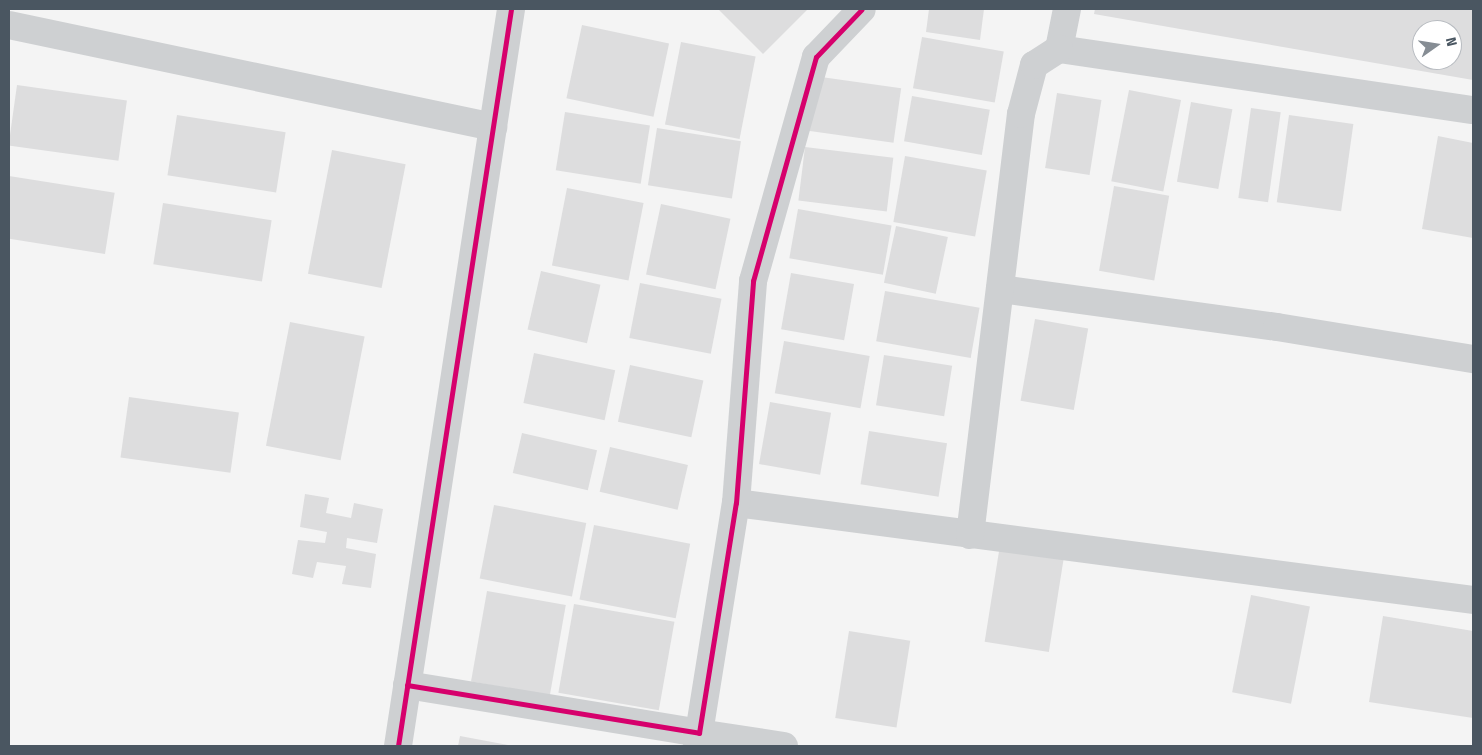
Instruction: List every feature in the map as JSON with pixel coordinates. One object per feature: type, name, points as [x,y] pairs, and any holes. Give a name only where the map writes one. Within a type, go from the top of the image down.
[{"type":"street","points":[[398,746],[511,9]]},
{"type":"street","points":[[698,739],[736,503],[753,280],[816,56],[862,9]]},
{"type":"street","points":[[1059,49],[1067,9]]},
{"type":"street","points":[[9,26],[493,127]]},
{"type":"street","points":[[970,535],[1021,114],[1034,65],[1059,49],[1473,110]]},
{"type":"street","points":[[1000,289],[1277,326],[1473,359]]},
{"type":"street","points":[[736,503],[1473,600]]},
{"type":"street","points":[[407,685],[698,739],[784,746]]},
{"type":"building","points":[[718,9],[808,9],[763,54]]},
{"type":"building","points":[[929,9],[984,9],[980,40],[926,32]]},
{"type":"building","points":[[1095,9],[1473,9],[1473,80],[1416,70],[1462,70],[1462,20],[1412,20],[1412,69],[1094,14]]},
{"type":"building","points":[[582,25],[669,44],[653,117],[566,98]]},
{"type":"building","points":[[922,37],[1004,51],[995,103],[913,88]]},
{"type":"building","points":[[681,42],[756,57],[740,139],[665,124]]},
{"type":"building","points":[[814,76],[901,88],[893,143],[806,130]]},
{"type":"building","points":[[17,85],[127,100],[118,161],[9,145]]},
{"type":"building","points":[[1129,90],[1181,100],[1163,191],[1111,181]]},
{"type":"building","points":[[1057,93],[1101,100],[1090,175],[1045,168]]},
{"type":"building","points":[[912,96],[990,110],[982,155],[904,141]]},
{"type":"building","points":[[1191,102],[1232,109],[1218,189],[1177,182]]},
{"type":"building","points":[[1251,108],[1281,112],[1268,202],[1238,198]]},
{"type":"building","points":[[565,112],[650,125],[641,184],[556,170]]},
{"type":"building","points":[[177,115],[286,132],[276,192],[167,175]]},
{"type":"building","points":[[1289,115],[1353,124],[1341,211],[1277,202]]},
{"type":"building","points":[[657,128],[741,141],[732,199],[648,185]]},
{"type":"building","points":[[1438,136],[1473,143],[1473,238],[1422,229]]},
{"type":"building","points":[[805,147],[893,158],[887,211],[798,201]]},
{"type":"building","points":[[332,150],[406,164],[382,288],[308,274]]},
{"type":"building","points":[[905,156],[987,170],[975,236],[893,222]]},
{"type":"building","points":[[9,176],[115,193],[105,254],[9,239]]},
{"type":"building","points":[[1114,186],[1169,196],[1154,280],[1099,271]]},
{"type":"building","points":[[567,188],[644,203],[628,280],[552,266]]},
{"type":"building","points":[[163,203],[272,220],[262,281],[153,264]]},
{"type":"building","points":[[661,204],[730,219],[715,289],[646,274]]},
{"type":"building","points":[[798,209],[892,225],[883,275],[789,258]]},
{"type":"building","points":[[896,226],[948,237],[936,294],[884,283]]},
{"type":"building","points":[[541,271],[600,285],[587,343],[528,329]]},
{"type":"building","points":[[791,273],[854,284],[844,340],[781,329]]},
{"type":"building","points":[[640,283],[721,299],[711,354],[629,338]]},
{"type":"building","points":[[885,291],[980,308],[971,358],[876,341]]},
{"type":"building","points":[[1035,319],[1088,328],[1074,410],[1021,401]]},
{"type":"building","points":[[290,322],[365,337],[341,460],[266,446]]},
{"type":"building","points":[[784,341],[870,356],[860,408],[775,393]]},
{"type":"building","points":[[534,353],[615,370],[605,420],[523,403]]},
{"type":"building","points":[[884,355],[952,366],[944,416],[876,405]]},
{"type":"building","points":[[630,365],[703,381],[691,437],[618,422]]},
{"type":"building","points":[[129,397],[239,412],[230,473],[121,457]]},
{"type":"building","points":[[770,402],[831,413],[820,475],[759,464]]},
{"type":"building","points":[[869,431],[947,443],[939,497],[861,484]]},
{"type":"building","points":[[522,433],[597,450],[588,490],[513,473]]},
{"type":"building","points":[[610,447],[688,465],[678,510],[600,492]]},
{"type":"building","points":[[305,494],[329,498],[326,513],[351,518],[354,503],[383,509],[377,543],[347,538],[346,548],[376,554],[371,588],[342,584],[346,566],[317,562],[313,578],[292,574],[298,540],[325,543],[327,532],[300,527]]},
{"type":"building","points":[[494,505],[586,523],[572,597],[480,579]]},
{"type":"building","points":[[594,525],[690,544],[676,618],[579,600]]},
{"type":"building","points":[[1000,545],[1064,555],[1049,652],[985,642]]},
{"type":"building","points":[[487,591],[566,605],[550,695],[471,682]]},
{"type":"building","points":[[1251,595],[1310,606],[1291,704],[1232,692]]},
{"type":"building","points":[[574,604],[674,622],[659,710],[558,693]]},
{"type":"building","points":[[1383,616],[1473,631],[1473,718],[1369,702]]},
{"type":"building","points":[[849,631],[910,641],[896,728],[835,718]]},
{"type":"building","points":[[460,736],[508,745],[508,746],[458,746]]},
{"type":"cycle path","points":[[398,746],[511,9]]},
{"type":"cycle path","points":[[407,685],[699,733],[736,503],[753,281],[816,57],[862,9]]}]
